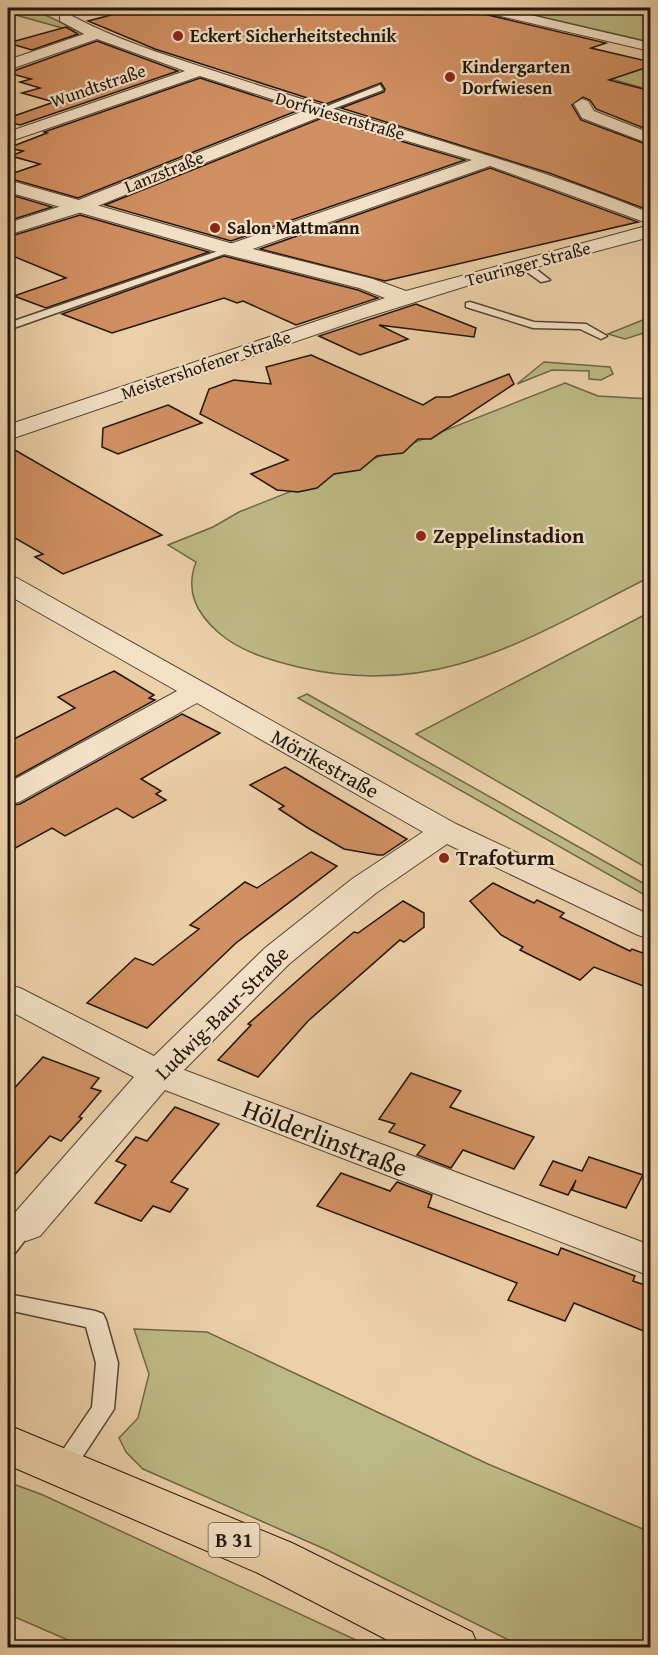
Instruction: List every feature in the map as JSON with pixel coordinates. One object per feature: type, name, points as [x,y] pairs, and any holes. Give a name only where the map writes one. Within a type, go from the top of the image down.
[{"type":"main road","name":"B 31","points":[[8,1444],[275,1558],[454,1647]]},
{"type":"street","name":"Dorfwiesenstraße","points":[[48,8],[73,9]]},
{"type":"street","points":[[484,8],[651,47]]},
{"type":"street","name":"Dorfwiesenstraße","points":[[73,9],[65,18],[95,35],[319,111],[490,160],[598,197],[651,219]]},
{"type":"street","points":[[8,65],[95,35]]},
{"type":"street","name":"Wundtstraße","points":[[8,137],[200,72]]},
{"type":"street","points":[[582,104],[588,114],[651,139]]},
{"type":"street","name":"Lanzstraße","points":[[8,229],[78,207],[319,111]]},
{"type":"street","points":[[231,250],[490,160]]},
{"type":"street","points":[[8,186],[231,250],[366,284],[405,298]]},
{"type":"street","name":"Teuringer Straße","points":[[405,298],[651,231]]},
{"type":"street","name":"Meistershofener Straße","points":[[8,433],[405,298]]},
{"type":"street","name":"Mörikestraße","points":[[15,596],[196,692],[445,831],[651,928]]},
{"type":"street","points":[[8,795],[196,692]]},
{"type":"street","name":"Ludwig-Baur-Straße","points":[[17,1237],[158,1074],[277,956],[364,886],[445,831]]},
{"type":"street","name":"Hölderlinstraße","points":[[8,996],[158,1074],[651,1261]]},
{"type":"lane","points":[[319,111],[380,88]]},
{"type":"lane","points":[[8,327],[231,250]]},
{"type":"lane","points":[[524,265],[544,280]]},
{"type":"lane","points":[[470,305],[533,325],[582,326],[601,336]]},
{"type":"lane","points":[[8,1302],[95,1320],[107,1363],[102,1409],[64,1466]]},
{"type":"shaded area","points":[[8,8],[38,12],[85,35],[74,38],[63,35],[73,31],[8,13]]},
{"type":"shaded area","points":[[535,8],[650,8],[650,42],[521,12]]},
{"type":"shaded area","points":[[606,60],[650,70],[650,85],[643,88],[579,70]]},
{"type":"shaded area","points":[[650,317],[650,331],[625,339],[608,334]]},
{"type":"shaded area","points":[[544,362],[610,367],[613,374],[601,380],[589,379],[589,371],[552,370],[517,384]]},
{"type":"shaded area","name":"Zeppelinstadion","points":[[565,383],[598,396],[650,399],[650,577],[523,641],[482,657],[440,669],[396,675],[349,675],[298,667],[266,658],[228,640],[204,618],[192,592],[196,562],[168,545],[213,527],[239,512]]},
{"type":"shaded area","points":[[650,612],[650,870],[416,734]]},
{"type":"shaded area","points":[[307,694],[650,887],[650,898],[298,698]]},
{"type":"shaded area","points":[[134,1329],[207,1332],[488,1464],[650,1532],[650,1647],[523,1647],[327,1550],[143,1469],[126,1452],[119,1438],[138,1418],[149,1374]]},
{"type":"shaded area","points":[[8,1482],[43,1495],[371,1647],[84,1647],[8,1614]]},
{"type":"building","points":[[138,8],[459,8],[606,43],[591,48],[651,62],[651,66],[609,80],[651,91],[651,131],[596,109],[590,100],[583,97],[572,105],[581,120],[651,146],[651,211],[549,173],[341,108],[384,92],[385,89],[381,83],[326,104],[155,49],[88,21]]},
{"type":"building","points":[[66,27],[78,34],[32,50],[8,43]]},
{"type":"building","points":[[97,41],[178,71],[20,125],[8,122],[8,118],[54,102],[22,93],[40,88],[20,82],[31,79],[8,73]]},
{"type":"building","points":[[200,78],[299,110],[78,198],[8,178],[8,175],[40,164],[11,156],[23,151],[8,148],[47,133],[44,132]]},
{"type":"building","points":[[322,118],[465,160],[231,241],[105,205]]},
{"type":"building","points":[[490,168],[638,222],[385,281],[260,249]]},
{"type":"building","points":[[8,194],[52,207],[8,221]]},
{"type":"building","points":[[80,215],[209,252],[46,308],[14,296],[66,278],[8,254],[8,237]]},
{"type":"building","points":[[224,256],[358,290],[378,298],[296,325],[243,301],[237,303],[224,298],[112,333],[62,314]]},
{"type":"building","points":[[416,304],[476,328],[474,337],[379,325],[408,339],[360,355],[319,336]]},
{"type":"building","points":[[311,355],[423,405],[436,397],[450,397],[509,374],[514,384],[431,439],[418,439],[403,453],[377,456],[360,470],[334,474],[317,488],[298,492],[277,490],[251,474],[288,460],[200,414],[209,389],[234,380],[271,384],[266,367]]},
{"type":"building","points":[[168,405],[202,423],[118,454],[102,447],[103,428]]},
{"type":"building","points":[[8,446],[162,535],[63,574],[35,557],[43,554],[8,534]]},
{"type":"building","points":[[114,671],[154,695],[149,698],[155,700],[8,781],[8,742],[75,708],[58,697]]},
{"type":"building","points":[[182,714],[220,733],[141,779],[161,791],[156,794],[166,800],[133,818],[117,808],[65,836],[52,828],[8,852],[8,806],[20,804]]},
{"type":"building","points":[[285,767],[407,839],[383,855],[378,855],[344,849],[308,828],[279,809],[284,806],[250,785]]},
{"type":"building","points":[[311,852],[337,866],[236,943],[147,1028],[87,1003],[135,958],[153,965],[199,929],[190,925],[245,882],[257,888]]},
{"type":"building","points":[[493,883],[534,903],[537,900],[564,913],[560,917],[630,951],[632,949],[651,956],[651,989],[594,967],[580,980],[520,950],[523,947],[501,935],[470,901]]},
{"type":"building","points":[[403,901],[424,913],[424,927],[404,942],[400,940],[308,1021],[258,1077],[218,1060],[251,1025],[248,1024],[324,957],[354,932],[358,933]]},
{"type":"building","points":[[43,1057],[99,1078],[91,1088],[101,1091],[79,1117],[82,1118],[61,1141],[50,1136],[8,1182],[8,1095]]},
{"type":"building","points":[[411,1073],[461,1091],[450,1107],[534,1137],[514,1169],[463,1150],[451,1168],[417,1155],[425,1145],[389,1132],[395,1124],[379,1119]]},
{"type":"building","points":[[175,1107],[219,1124],[171,1182],[188,1189],[170,1212],[153,1206],[141,1221],[95,1203],[126,1165],[116,1161],[136,1137],[147,1141]]},
{"type":"building","points":[[589,1157],[643,1175],[626,1208],[572,1190],[576,1180],[568,1195],[540,1185],[553,1161],[582,1171]]},
{"type":"building","points":[[341,1173],[390,1191],[397,1182],[432,1195],[428,1207],[558,1255],[561,1248],[635,1276],[633,1281],[651,1287],[651,1334],[574,1303],[565,1321],[508,1300],[517,1283],[317,1206]]},
{"type":"place","name":"Eckert Sicherheitstechnik","points":[[178,36]]},
{"type":"place","name":"Kindergarten Dorfwiesen","points":[[450,77]]},
{"type":"place","name":"Salon Mattmann","points":[[215,228]]},
{"type":"place","name":"Zeppelinstadion","points":[[421,536]]},
{"type":"place","name":"Trafoturm","points":[[444,858]]}]
